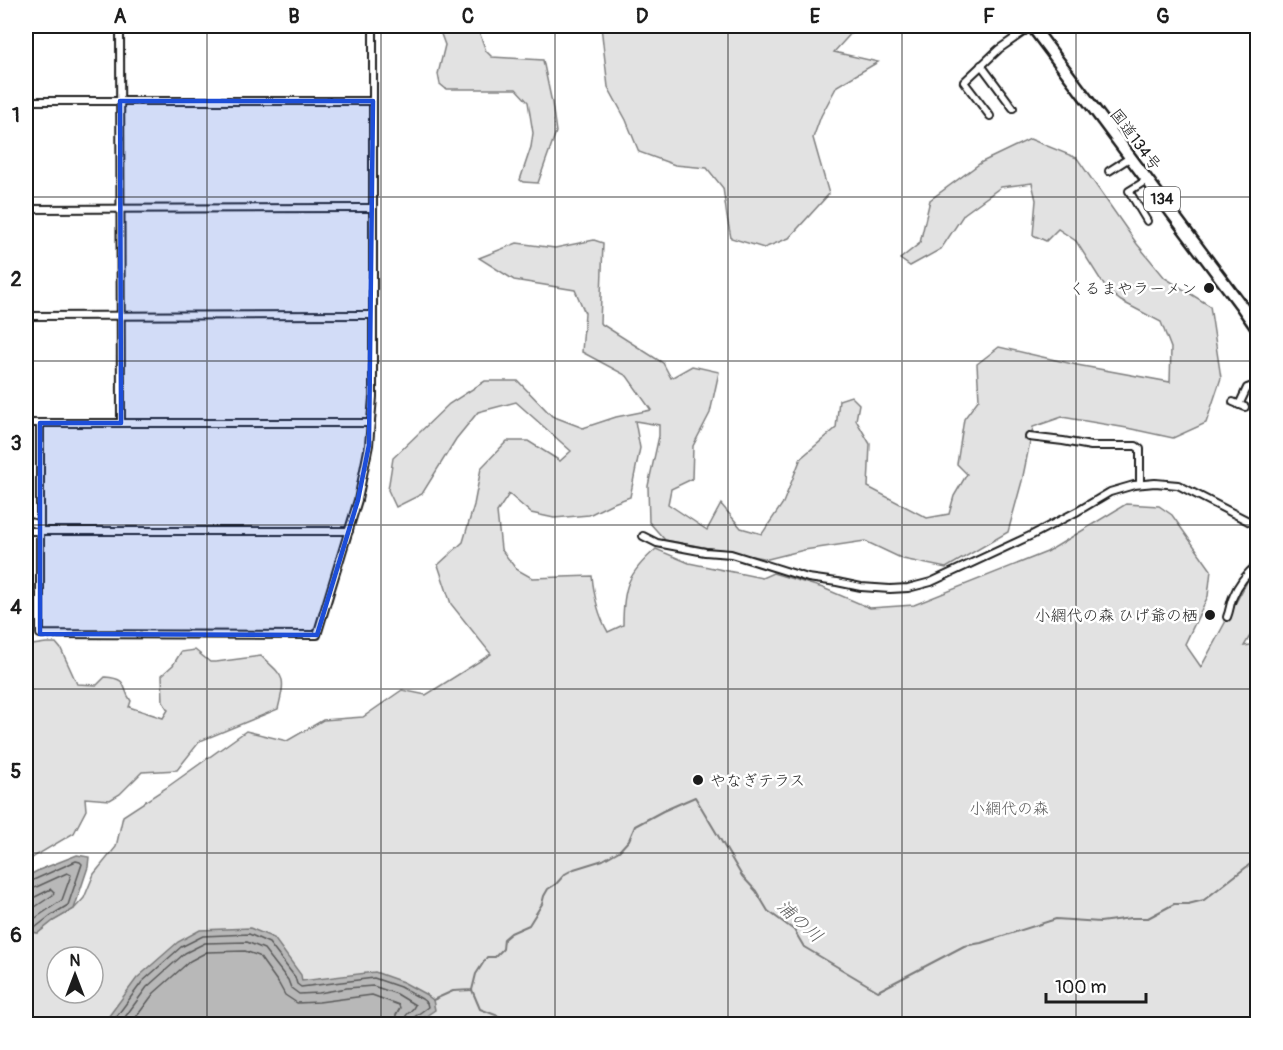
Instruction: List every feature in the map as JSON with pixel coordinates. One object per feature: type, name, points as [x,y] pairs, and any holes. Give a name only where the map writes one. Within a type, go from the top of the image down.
[{"type":"highway","name":"国道134号","points":[[1032,26],[1240,304],[1257,330]]},
{"type":"street","points":[[120,26],[121,423]]},
{"type":"street","points":[[40,423],[40,634],[317,635],[358,500],[366,465],[371,423],[373,397],[373,26]]},
{"type":"street","points":[[990,116],[964,82],[999,49],[1032,26]]},
{"type":"street","points":[[981,65],[1013,108]]},
{"type":"street","points":[[26,101],[373,101]]},
{"type":"street","points":[[1109,171],[1131,157]]},
{"type":"street","points":[[1147,221],[1129,191],[1148,180]]},
{"type":"street","points":[[26,209],[373,208]]},
{"type":"street","points":[[26,316],[373,315]]},
{"type":"street","points":[[1239,405],[1246,388],[1257,384]]},
{"type":"street","points":[[26,423],[371,423]]},
{"type":"street","points":[[1029,437],[1091,446],[1136,446],[1140,449],[1140,484]]},
{"type":"street","points":[[643,536],[657,543],[705,552],[731,554],[808,578],[873,588],[909,588],[932,582],[962,568],[1055,523],[1110,492],[1140,484],[1178,485],[1257,525]]},
{"type":"street","points":[[26,521],[40,528]]},
{"type":"street","points":[[26,531],[40,528],[349,531]]},
{"type":"street","points":[[1227,617],[1240,583],[1257,564]]},
{"type":"highlighted area","points":[[120,101],[373,101],[369,445],[358,500],[317,635],[40,634],[40,423],[121,423]]},
{"type":"green space","points":[[438,26],[477,26],[486,51],[492,57],[543,60],[556,132],[538,183],[520,180],[531,147],[533,133],[528,102],[516,89],[446,89],[440,84],[438,74],[445,45]]},
{"type":"green space","points":[[601,26],[855,26],[855,29],[834,52],[878,62],[837,86],[821,116],[813,138],[829,194],[789,238],[764,248],[731,238],[723,188],[707,168],[675,165],[639,152],[626,120],[608,87]]},
{"type":"green space","name":"小網代の森","points":[[1030,139],[1077,158],[1137,244],[1165,278],[1210,306],[1221,378],[1206,423],[1173,438],[1062,417],[1033,427],[1022,481],[1008,532],[946,568],[903,559],[865,541],[804,550],[768,559],[665,540],[649,522],[648,486],[659,436],[659,425],[635,421],[640,448],[630,497],[589,515],[554,518],[531,513],[509,494],[497,512],[501,549],[516,569],[532,578],[592,576],[597,605],[608,632],[623,625],[624,601],[629,582],[639,566],[656,549],[689,563],[762,578],[773,573],[823,588],[870,608],[914,605],[1047,552],[1126,504],[1159,506],[1172,515],[1211,570],[1208,596],[1185,644],[1201,667],[1247,582],[1257,572],[1257,624],[1244,646],[1257,644],[1257,1024],[103,1024],[104,1022],[48,1024],[26,1015],[26,931],[38,933],[74,909],[84,898],[94,874],[116,847],[123,816],[246,731],[287,741],[323,720],[363,717],[402,690],[426,695],[491,654],[451,604],[438,565],[463,542],[474,505],[481,468],[507,441],[528,441],[560,461],[571,451],[516,402],[478,412],[456,439],[422,494],[396,507],[388,490],[393,458],[449,404],[485,381],[518,381],[552,416],[583,428],[616,417],[651,410],[627,376],[582,352],[585,313],[575,290],[514,280],[479,258],[517,243],[555,248],[594,240],[603,243],[600,323],[663,363],[671,378],[692,366],[719,372],[710,413],[693,446],[692,479],[671,489],[668,504],[707,530],[721,504],[741,528],[762,534],[783,503],[801,458],[836,428],[839,400],[851,396],[859,404],[856,420],[870,444],[868,487],[927,518],[949,514],[954,496],[967,474],[957,464],[964,419],[979,399],[977,364],[999,347],[1077,365],[1170,382],[1171,348],[1161,322],[1121,301],[1107,290],[1076,241],[1058,229],[1046,241],[1033,235],[1036,200],[1032,183],[1001,187],[964,214],[941,249],[910,266],[900,259],[920,243],[930,200],[982,162]]},
{"type":"green space","points":[[56,643],[61,649],[77,684],[97,685],[105,677],[118,679],[131,701],[129,707],[163,718],[168,710],[163,702],[162,675],[173,665],[181,652],[195,650],[210,662],[261,656],[282,678],[278,709],[200,741],[177,770],[142,772],[120,794],[110,800],[85,798],[86,810],[74,833],[26,863],[26,836],[29,835],[29,820],[26,816],[26,646]]},
{"type":"water","points":[[77,855],[89,857],[88,867],[74,909],[38,933],[26,931],[26,877]]},
{"type":"water","points":[[250,928],[274,938],[301,975],[302,981],[375,972],[403,982],[425,994],[433,1000],[435,1010],[414,1024],[103,1024],[137,978],[178,942],[200,930]]},
{"type":"waterway","name":"浦の川","points":[[433,1000],[453,991],[472,990],[476,974],[487,957],[495,957],[503,949],[504,939],[511,933],[529,925],[548,889],[565,874],[603,860],[619,851],[629,840],[635,826],[695,797],[742,876],[756,891],[768,911],[794,930],[804,947],[878,991],[964,946],[981,943],[1056,919],[1100,922],[1148,918],[1174,904],[1188,904],[1204,900],[1258,858]]},
{"type":"waterway","points":[[472,990],[480,1009],[519,1024]]},
{"type":"place","name":"くるまやラーメン","points":[[1209,288]]},
{"type":"place","name":"小網代の森 ひげ爺の栖","points":[[1210,615]]},
{"type":"place","name":"やなぎテラス","points":[[698,780]]}]
